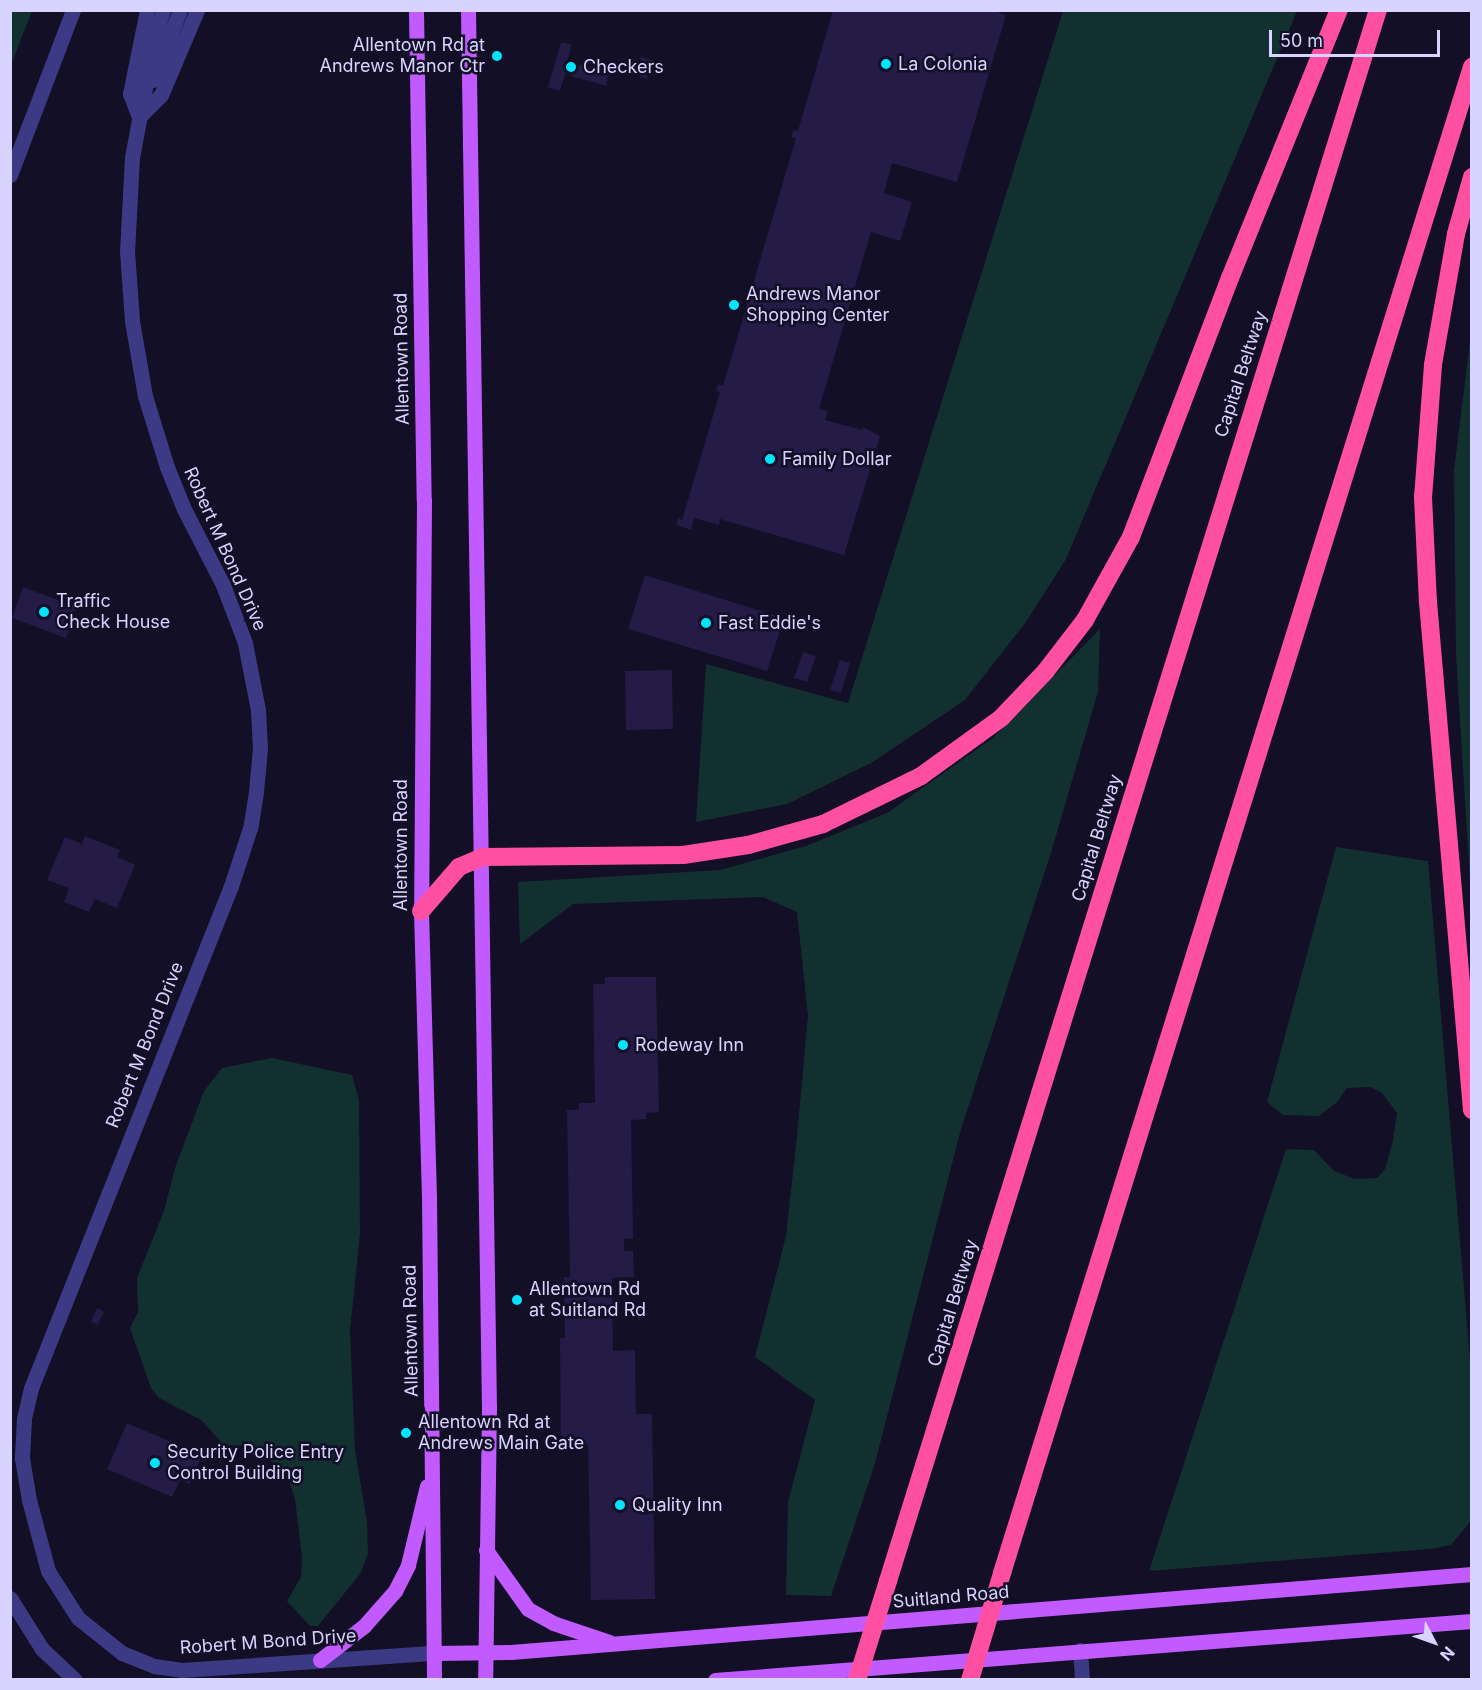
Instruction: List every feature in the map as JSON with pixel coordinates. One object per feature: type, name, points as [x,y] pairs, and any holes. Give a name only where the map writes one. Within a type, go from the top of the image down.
[{"type":"highway","points":[[421,911],[459,867],[482,857],[683,855],[786,836],[823,824],[889,794],[950,758],[1001,718],[1044,672],[1085,620],[1131,537],[1230,278],[1339,10]]},
{"type":"highway","name":"Capital Beltway","points":[[857,1680],[1378,10]]},
{"type":"highway","points":[[970,1680],[1472,67]]},
{"type":"highway","points":[[1472,177],[1456,234],[1438,333],[1423,497],[1429,613],[1472,1110]]},
{"type":"main road","name":"Allentown Road","points":[[416,10],[424,500],[421,911],[433,1462],[434,1680]]},
{"type":"main road","points":[[468,10],[489,1407],[485,1680]]},
{"type":"main road","points":[[320,1660],[364,1626],[395,1591],[410,1558],[433,1462]]},
{"type":"main road","points":[[486,1550],[528,1609],[553,1623],[615,1644]]},
{"type":"main road","name":"Suitland Road","points":[[434,1653],[485,1653],[615,1644],[1472,1574]]},
{"type":"main road","points":[[715,1680],[1472,1621]]},
{"type":"street","points":[[10,175],[73,10]]},
{"type":"street","name":"Robert M Bond Drive","points":[[139,117],[130,94],[147,10]]},
{"type":"street","name":"Robert M Bond Drive","points":[[163,10],[132,157],[127,251],[138,362],[167,467],[184,509],[223,585],[245,644],[258,710],[259,759],[250,828],[231,886],[31,1388],[24,1419],[22,1458],[38,1543],[48,1571],[78,1618],[123,1653],[154,1666],[182,1670],[434,1653]]},
{"type":"street","name":"Robert M Bond Drive","points":[[139,117],[180,10]]},
{"type":"street","points":[[139,117],[160,95],[197,10]]},
{"type":"street","points":[[10,1598],[42,1649],[75,1680]]},
{"type":"street","points":[[1080,1650],[1082,1680]]},
{"type":"green space","points":[[10,11],[32,11],[11,65]]},
{"type":"green space","points":[[1063,11],[1297,11],[1066,559],[1026,622],[965,700],[871,763],[787,804],[696,822],[706,664],[848,703]]},
{"type":"green space","points":[[1471,333],[1471,899],[1456,655],[1454,470]]},
{"type":"green space","points":[[1100,629],[1098,692],[1050,856],[961,1129],[874,1467],[831,1596],[786,1595],[788,1502],[815,1400],[755,1357],[786,1236],[797,1136],[808,1016],[797,912],[763,897],[573,904],[520,944],[518,882],[720,870],[806,846],[887,813],[993,738]]},
{"type":"green space","points":[[1336,847],[1428,861],[1471,1371],[1471,1521],[1451,1545],[1430,1549],[1149,1571],[1286,1149],[1314,1150],[1334,1171],[1355,1179],[1377,1178],[1385,1169],[1393,1141],[1397,1113],[1382,1093],[1370,1087],[1347,1088],[1337,1102],[1319,1116],[1283,1115],[1267,1102]]},
{"type":"green space","points":[[272,1058],[352,1075],[359,1100],[360,1234],[350,1331],[355,1449],[367,1523],[368,1554],[360,1574],[318,1626],[310,1626],[287,1601],[301,1577],[302,1558],[295,1499],[288,1477],[265,1455],[246,1445],[225,1446],[201,1420],[159,1398],[151,1388],[130,1328],[138,1312],[137,1278],[164,1211],[175,1168],[204,1091],[222,1068]]},
{"type":"building","points":[[833,10],[991,10],[1006,15],[957,182],[892,163],[884,193],[912,202],[900,241],[871,232],[819,409],[828,411],[825,420],[862,430],[863,427],[880,436],[844,555],[720,519],[719,525],[694,518],[691,530],[676,525],[678,518],[682,520],[720,392],[716,391],[718,384],[723,386],[796,138],[791,137],[794,130],[798,131]]},
{"type":"building","name":"Checkers","points":[[561,42],[572,45],[567,61],[609,73],[606,86],[565,74],[560,91],[548,87]]},
{"type":"building","points":[[641,57],[652,60],[647,79],[640,77],[644,65],[639,64]]},
{"type":"building","name":"Fast Eddie's","points":[[645,575],[784,618],[767,671],[628,629]]},
{"type":"building","name":"Traffic Check House","points":[[23,587],[77,607],[66,638],[12,618]]},
{"type":"building","points":[[803,652],[816,656],[807,682],[794,678]]},
{"type":"building","points":[[840,660],[850,663],[841,693],[830,690]]},
{"type":"building","points":[[672,670],[673,729],[626,730],[625,671]]},
{"type":"building","points":[[85,836],[120,850],[117,857],[135,865],[117,908],[95,899],[89,912],[64,902],[69,888],[47,880],[65,837],[82,844]]},
{"type":"building","points":[[605,977],[656,977],[659,1112],[646,1113],[646,1119],[631,1120],[633,1238],[624,1239],[624,1251],[633,1251],[634,1277],[612,1278],[613,1351],[635,1350],[636,1414],[652,1414],[655,1599],[591,1600],[588,1444],[561,1445],[560,1338],[565,1338],[564,1277],[570,1277],[567,1110],[579,1110],[579,1103],[595,1103],[593,984],[605,984]]},
{"type":"building","points":[[97,1308],[104,1312],[98,1325],[91,1322]]},
{"type":"building","name":"Security Police Entry Control Building","points":[[127,1423],[202,1455],[190,1484],[180,1480],[172,1497],[107,1469]]},
{"type":"place","name":"Allentown Rd at Andrews Manor Ctr","points":[[497,56]]},
{"type":"place","name":"La Colonia","points":[[886,64]]},
{"type":"place","name":"Checkers","points":[[571,67]]},
{"type":"place","name":"Andrews Manor Shopping Center","points":[[734,305]]},
{"type":"place","name":"Family Dollar","points":[[770,459]]},
{"type":"place","name":"Traffic Check House","points":[[44,612]]},
{"type":"place","name":"Fast Eddie's","points":[[706,623]]},
{"type":"place","name":"Rodeway Inn","points":[[623,1045]]},
{"type":"place","name":"Allentown Rd at Suitland Rd","points":[[517,1300]]},
{"type":"place","name":"Allentown Rd at Andrews Main Gate","points":[[406,1433]]},
{"type":"place","name":"Security Police Entry Control Building","points":[[155,1463]]},
{"type":"place","name":"Quality Inn","points":[[620,1505]]}]
